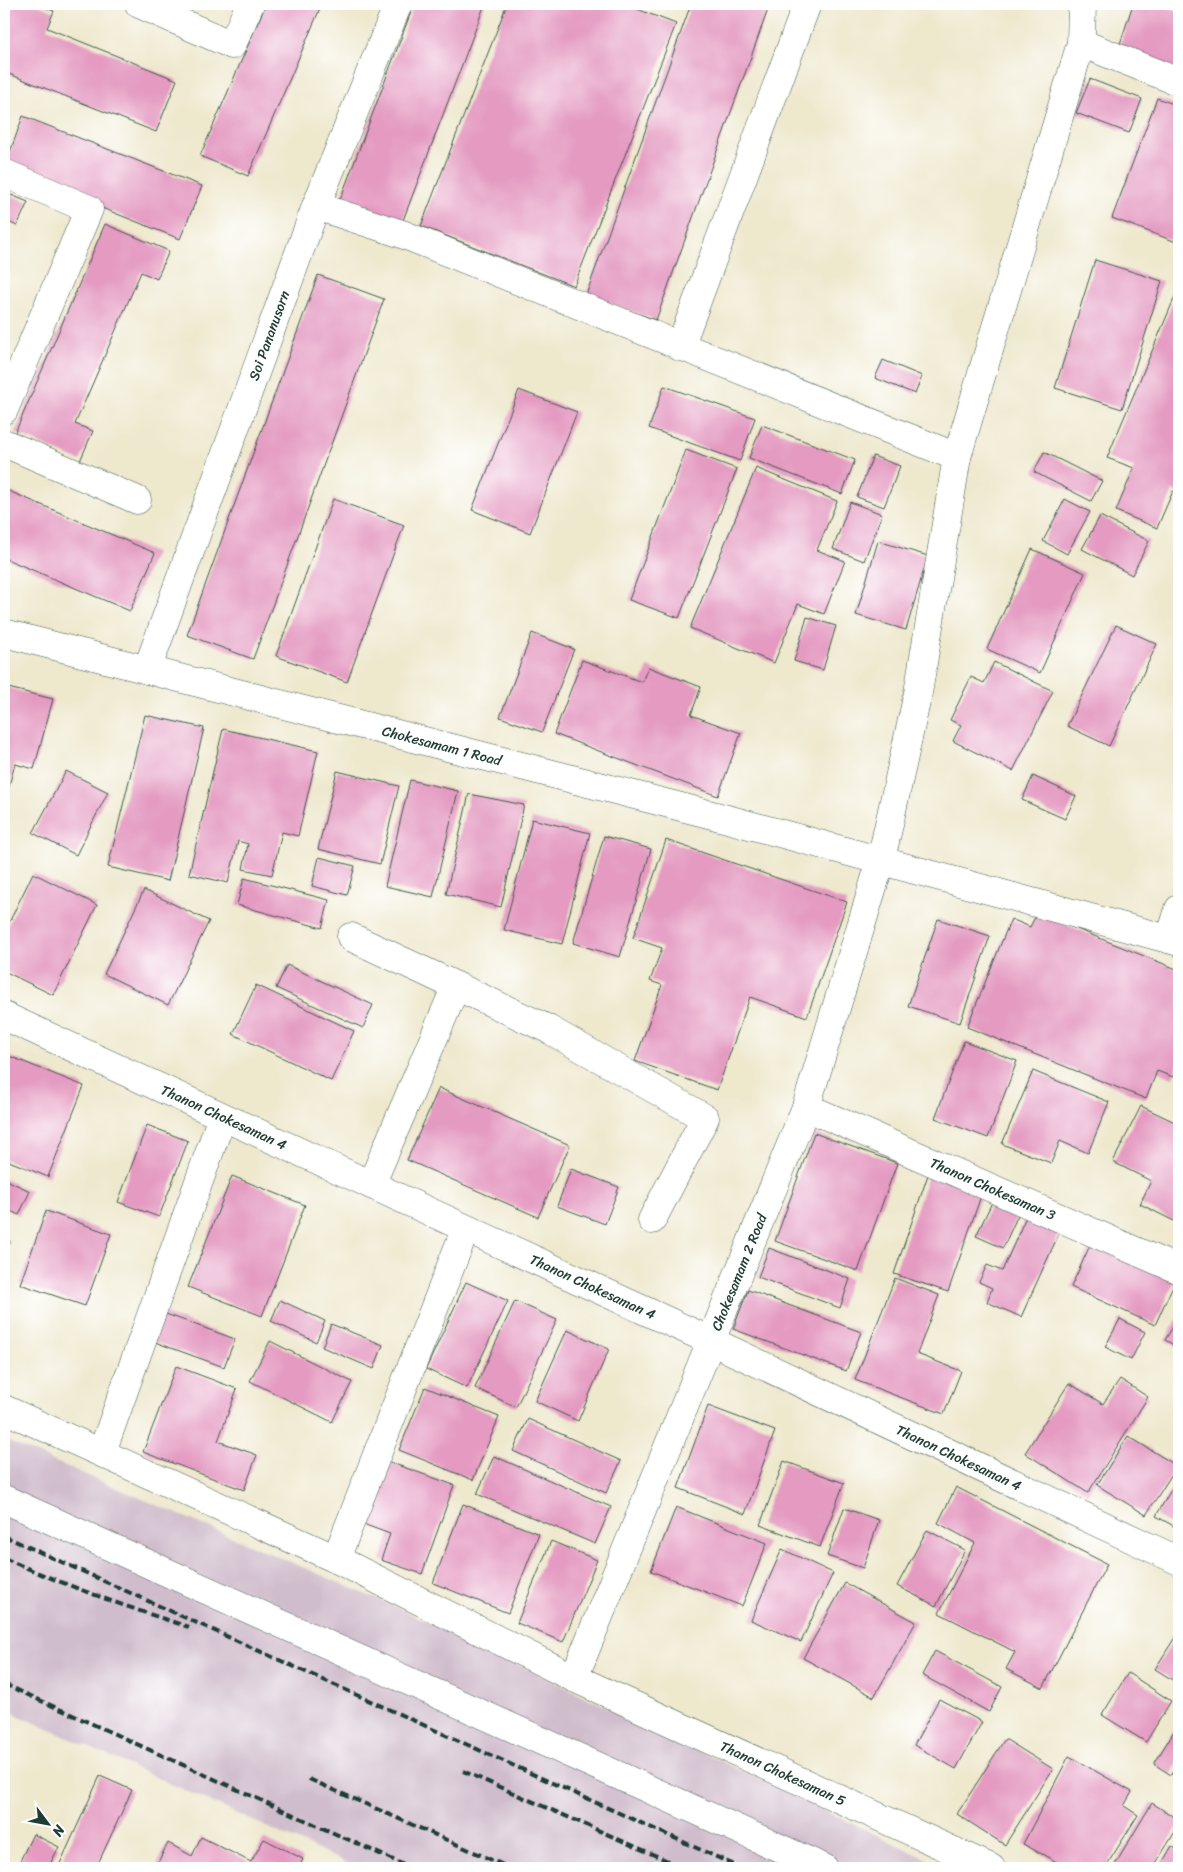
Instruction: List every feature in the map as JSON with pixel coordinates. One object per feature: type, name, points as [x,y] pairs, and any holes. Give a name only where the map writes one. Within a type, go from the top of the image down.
[{"type":"street","points":[[140,4],[232,45],[250,4]]},
{"type":"street","name":"Soi Pananusorn","points":[[147,670],[316,206],[398,4]]},
{"type":"street","points":[[680,347],[807,4]]},
{"type":"street","name":"Chokesamam 2 Road","points":[[574,1678],[806,1107],[881,860],[918,693],[957,457],[1081,43],[1082,4]]},
{"type":"street","points":[[1081,43],[1179,82]]},
{"type":"street","points":[[4,173],[89,209],[4,410]]},
{"type":"street","points":[[316,206],[402,234],[957,457]]},
{"type":"street","points":[[4,443],[137,500]]},
{"type":"street","name":"Chokesamam 1 Road","points":[[4,633],[881,860],[1174,941]]},
{"type":"street","points":[[1174,941],[1179,909]]},
{"type":"street","points":[[351,937],[548,1029],[705,1118],[652,1220]]},
{"type":"street","points":[[371,1185],[456,986]]},
{"type":"street","name":"Thanon Chokesaman 4","points":[[4,1016],[465,1230],[711,1341],[1179,1561]]},
{"type":"street","name":"Thanon Chokesaman 3","points":[[806,1107],[1179,1270]]},
{"type":"street","points":[[102,1452],[222,1117]]},
{"type":"street","points":[[336,1559],[465,1230]]},
{"type":"street","name":"Thanon Chokesaman 5","points":[[4,1409],[336,1559],[574,1678],[992,1868]]},
{"type":"street","points":[[4,1499],[824,1868]]},
{"type":"shaded area","points":[[4,1440],[403,1610],[946,1868],[358,1868],[4,1709]]},
{"type":"building","points":[[4,4],[36,4],[54,11],[47,28],[177,80],[156,132],[4,72]]},
{"type":"building","points":[[266,4],[322,4],[248,176],[200,156]]},
{"type":"building","points":[[414,4],[485,4],[402,223],[340,200]]},
{"type":"building","points":[[507,4],[624,4],[676,24],[574,286],[421,226]]},
{"type":"building","points":[[691,4],[770,4],[656,320],[586,295]]},
{"type":"building","points":[[1133,4],[1157,4],[1179,11],[1179,70],[1118,50]]},
{"type":"building","points":[[1090,79],[1142,99],[1129,133],[1076,113]]},
{"type":"building","points":[[1157,98],[1179,106],[1179,243],[1112,218]]},
{"type":"building","points":[[23,116],[202,186],[180,239],[4,169]]},
{"type":"building","points":[[4,192],[28,202],[17,226],[4,220]]},
{"type":"building","points":[[105,224],[169,251],[157,279],[141,272],[75,424],[93,431],[80,461],[15,433]]},
{"type":"building","points":[[1095,260],[1162,281],[1122,409],[1055,388]]},
{"type":"building","points":[[318,275],[384,299],[253,659],[187,635]]},
{"type":"building","points":[[1179,287],[1179,494],[1173,491],[1157,528],[1116,511],[1134,468],[1107,458]]},
{"type":"building","points":[[883,360],[922,376],[915,394],[875,378]]},
{"type":"building","points":[[664,386],[755,418],[740,461],[649,428]]},
{"type":"building","points":[[519,390],[577,412],[530,533],[472,510]]},
{"type":"building","points":[[762,425],[855,460],[842,494],[749,458]]},
{"type":"building","points":[[686,450],[737,469],[679,618],[629,600]]},
{"type":"building","points":[[1044,452],[1102,481],[1091,501],[1034,472]]},
{"type":"building","points":[[873,456],[900,466],[884,507],[857,497]]},
{"type":"building","points":[[756,468],[837,501],[817,550],[845,561],[824,614],[798,604],[774,663],[690,628]]},
{"type":"building","points":[[4,489],[155,553],[130,611],[4,558]]},
{"type":"building","points":[[333,499],[404,525],[347,682],[276,656]]},
{"type":"building","points":[[1065,499],[1090,512],[1067,554],[1043,541]]},
{"type":"building","points":[[850,502],[882,514],[864,561],[833,549]]},
{"type":"building","points":[[1100,516],[1149,541],[1132,575],[1082,549]]},
{"type":"building","points":[[878,541],[928,556],[906,630],[856,615]]},
{"type":"building","points":[[1032,549],[1085,573],[1040,673],[987,649]]},
{"type":"building","points":[[807,617],[836,626],[823,670],[794,661]]},
{"type":"building","points":[[1116,625],[1157,644],[1109,746],[1067,726]]},
{"type":"building","points":[[532,633],[574,649],[542,732],[500,717]]},
{"type":"building","points":[[582,660],[642,682],[648,667],[701,687],[691,715],[741,733],[718,796],[554,734]]},
{"type":"building","points":[[994,662],[1053,691],[1013,771],[953,741],[961,725],[950,720],[971,677],[984,683]]},
{"type":"building","points":[[4,687],[53,699],[34,769],[15,764],[4,804]]},
{"type":"building","points":[[145,715],[204,728],[168,881],[108,867]]},
{"type":"building","points":[[223,729],[318,751],[298,836],[282,832],[272,875],[243,869],[248,844],[238,841],[228,883],[189,874]]},
{"type":"building","points":[[66,771],[108,792],[76,855],[33,833]]},
{"type":"building","points":[[337,771],[399,786],[380,864],[318,849]]},
{"type":"building","points":[[1033,776],[1076,796],[1065,819],[1022,800]]},
{"type":"building","points":[[410,780],[458,791],[433,897],[385,886]]},
{"type":"building","points":[[469,794],[524,805],[501,907],[446,894]]},
{"type":"building","points":[[532,819],[590,833],[562,944],[504,930]]},
{"type":"building","points":[[604,836],[651,849],[620,957],[573,943]]},
{"type":"building","points":[[666,840],[847,902],[807,1017],[750,997],[717,1090],[635,1061],[662,985],[650,981],[662,948],[633,938]]},
{"type":"building","points":[[319,857],[355,866],[347,895],[312,886]]},
{"type":"building","points":[[33,873],[97,905],[53,995],[4,971],[4,933]]},
{"type":"building","points":[[244,878],[329,900],[322,928],[237,905]]},
{"type":"building","points":[[144,890],[209,921],[168,1005],[104,974]]},
{"type":"building","points":[[1037,913],[1179,970],[1179,1061],[1173,1077],[1157,1071],[1146,1099],[967,1027],[1011,919],[1030,927]]},
{"type":"building","points":[[938,919],[990,936],[960,1023],[908,1006]]},
{"type":"building","points":[[287,965],[373,1005],[363,1028],[276,988]]},
{"type":"building","points":[[256,985],[354,1031],[331,1081],[233,1034]]},
{"type":"building","points":[[964,1041],[1017,1061],[988,1138],[935,1118]]},
{"type":"building","points":[[4,1054],[84,1086],[48,1177],[4,1159]]},
{"type":"building","points":[[1033,1071],[1109,1102],[1088,1153],[1060,1141],[1051,1163],[1002,1144]]},
{"type":"building","points":[[439,1088],[570,1145],[538,1217],[407,1160]]},
{"type":"building","points":[[1141,1106],[1179,1124],[1179,1215],[1176,1222],[1140,1204],[1151,1181],[1113,1162]]},
{"type":"building","points":[[147,1125],[188,1141],[159,1217],[118,1202]]},
{"type":"building","points":[[814,1133],[897,1163],[858,1271],[775,1241]]},
{"type":"building","points":[[571,1169],[619,1187],[605,1224],[557,1206]]},
{"type":"building","points":[[929,1172],[983,1190],[948,1292],[894,1274]]},
{"type":"building","points":[[232,1176],[305,1205],[262,1316],[188,1287]]},
{"type":"building","points":[[4,1179],[30,1191],[19,1215],[4,1208]]},
{"type":"building","points":[[996,1194],[1022,1206],[1003,1248],[976,1236]]},
{"type":"building","points":[[46,1211],[111,1234],[85,1306],[20,1284]]},
{"type":"building","points":[[1028,1212],[1062,1227],[1021,1317],[987,1302],[992,1288],[979,1282],[987,1265],[1002,1271]]},
{"type":"building","points":[[4,1239],[10,1241],[4,1255]]},
{"type":"building","points":[[1092,1241],[1176,1279],[1155,1325],[1071,1287]]},
{"type":"building","points":[[769,1248],[850,1279],[840,1308],[758,1277]]},
{"type":"building","points":[[895,1278],[939,1295],[917,1354],[961,1371],[944,1414],[855,1380]]},
{"type":"building","points":[[466,1282],[508,1301],[467,1388],[426,1369]]},
{"type":"building","points":[[748,1290],[861,1332],[846,1371],[733,1329]]},
{"type":"building","points":[[280,1300],[325,1321],[316,1342],[271,1321]]},
{"type":"building","points":[[515,1301],[557,1320],[516,1407],[475,1388]]},
{"type":"building","points":[[163,1313],[235,1339],[224,1367],[152,1341]]},
{"type":"building","points":[[1179,1317],[1179,1348],[1165,1340]]},
{"type":"building","points":[[1120,1319],[1145,1332],[1131,1360],[1105,1347]]},
{"type":"building","points":[[331,1324],[383,1345],[374,1369],[322,1347]]},
{"type":"building","points":[[567,1330],[609,1349],[578,1421],[535,1401]]},
{"type":"building","points":[[270,1341],[352,1382],[332,1422],[250,1381]]},
{"type":"building","points":[[176,1366],[237,1389],[218,1441],[257,1455],[244,1490],[143,1452]]},
{"type":"building","points":[[1120,1379],[1148,1397],[1088,1493],[1025,1453],[1069,1383],[1103,1404]]},
{"type":"building","points":[[425,1387],[499,1417],[473,1480],[399,1450]]},
{"type":"building","points":[[708,1406],[775,1431],[745,1514],[678,1488]]},
{"type":"building","points":[[528,1419],[621,1461],[606,1493],[513,1451]]},
{"type":"building","points":[[1128,1436],[1177,1466],[1146,1515],[1097,1485]]},
{"type":"building","points":[[494,1456],[611,1507],[595,1544],[477,1494]]},
{"type":"building","points":[[386,1461],[454,1485],[422,1574],[381,1560],[390,1534],[363,1524]]},
{"type":"building","points":[[784,1461],[844,1483],[820,1547],[760,1525]]},
{"type":"building","points":[[1179,1476],[1179,1529],[1156,1516]]},
{"type":"building","points":[[956,1487],[1107,1564],[1043,1688],[1006,1669],[1015,1652],[939,1613],[975,1543],[938,1523]]},
{"type":"building","points":[[463,1504],[539,1534],[508,1613],[433,1583]]},
{"type":"building","points":[[676,1507],[767,1543],[742,1606],[651,1571]]},
{"type":"building","points":[[844,1508],[879,1520],[863,1568],[827,1556]]},
{"type":"building","points":[[927,1530],[965,1550],[936,1606],[897,1586]]},
{"type":"building","points":[[551,1541],[597,1560],[563,1642],[517,1623]]},
{"type":"building","points":[[782,1549],[833,1573],[801,1642],[751,1620]]},
{"type":"building","points":[[845,1583],[916,1622],[874,1697],[803,1658]]},
{"type":"building","points":[[1179,1631],[1179,1684],[1155,1669]]},
{"type":"building","points":[[935,1651],[1002,1687],[989,1712],[922,1675]]},
{"type":"building","points":[[1128,1673],[1171,1701],[1146,1742],[1102,1715]]},
{"type":"building","points":[[939,1699],[982,1722],[956,1769],[914,1745]]},
{"type":"building","points":[[1174,1731],[1179,1734],[1179,1762],[1171,1775],[1154,1764]]},
{"type":"building","points":[[1005,1739],[1053,1769],[1005,1845],[957,1814]]},
{"type":"building","points":[[1069,1756],[1132,1792],[1124,1806],[1138,1815],[1105,1868],[1068,1868],[1023,1844]]},
{"type":"building","points":[[100,1776],[132,1790],[96,1868],[58,1868]]},
{"type":"building","points":[[1152,1803],[1179,1820],[1179,1825],[1153,1868],[1113,1868]]},
{"type":"building","points":[[33,1834],[59,1847],[48,1868],[17,1867]]},
{"type":"building","points":[[201,1837],[251,1862],[264,1839],[303,1859],[299,1868],[155,1868],[168,1843],[192,1856]]},
{"type":"building","points":[[1172,1846],[1179,1851],[1179,1868],[1159,1868]]},
{"type":"railway","points":[[4,1536],[741,1868]]},
{"type":"railway","points":[[4,1558],[95,1595],[189,1627]]},
{"type":"railway","points":[[4,1684],[411,1868]]},
{"type":"railway","points":[[463,1771],[684,1868]]},
{"type":"railway","points":[[309,1779],[510,1868]]}]
